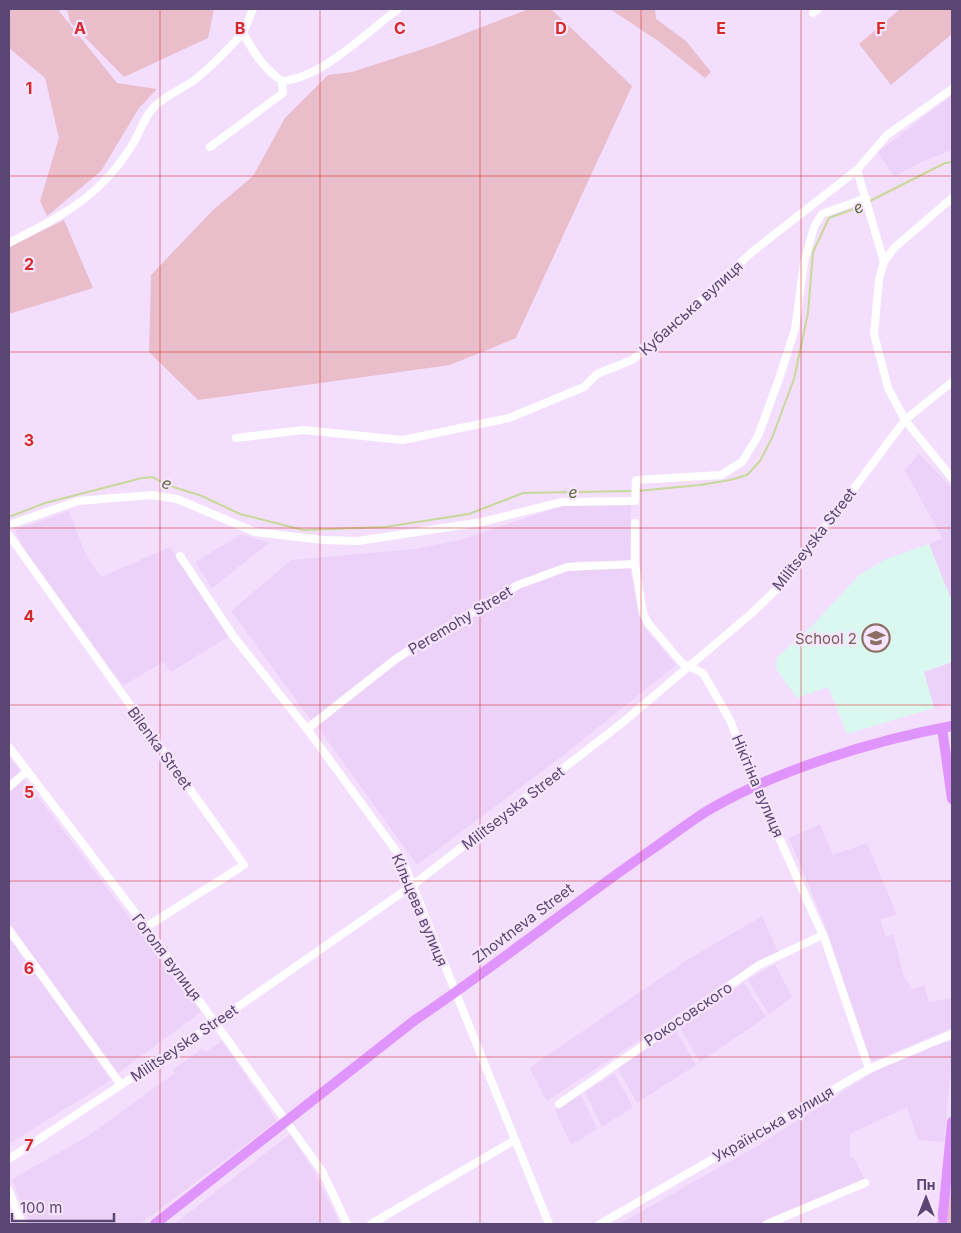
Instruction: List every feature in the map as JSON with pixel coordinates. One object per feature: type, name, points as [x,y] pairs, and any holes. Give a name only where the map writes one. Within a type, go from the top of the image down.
[{"type":"main road","name":"Zhovtneva Street","points":[[155,1224],[286,1123],[349,1070],[585,895],[707,811],[756,786],[872,745],[947,727]]},
{"type":"main road","points":[[947,727],[952,799]]},
{"type":"main road","points":[[942,1224],[952,1122]]},
{"type":"street","points":[[9,242],[70,210],[93,192],[118,166],[134,142],[143,121],[153,108],[166,97],[193,81],[243,34],[253,9]]},
{"type":"street","points":[[243,34],[265,67],[282,81],[295,80],[323,66],[398,9]]},
{"type":"street","points":[[210,147],[283,93],[282,81]]},
{"type":"street","name":"Кубанська вулиця","points":[[236,438],[303,430],[403,440],[509,418],[584,387],[597,374],[632,360],[697,306],[752,252],[857,170],[887,135],[952,88]]},
{"type":"street","points":[[857,170],[884,262]]},
{"type":"street","points":[[9,525],[78,501],[152,494],[176,499],[255,532],[323,540],[358,541],[482,522],[562,502],[635,501],[636,480],[721,475],[742,462],[758,436],[770,404],[795,329],[804,263],[814,227],[822,214],[866,198]]},
{"type":"street","points":[[952,198],[894,248],[884,262],[879,279],[874,334],[888,388],[905,420],[952,478]]},
{"type":"street","name":"Militseyska Street","points":[[9,1159],[216,1022],[413,885],[622,723],[752,613],[784,582],[905,420],[952,382]]},
{"type":"street","name":"Нікітіна вулиця","points":[[635,523],[635,564],[641,604],[648,623],[682,663],[703,673],[738,737],[756,786],[823,935],[869,1069]]},
{"type":"street","name":"Bilenka Street","points":[[9,535],[244,865],[146,927]]},
{"type":"street","name":"Кільцева вулиця","points":[[180,556],[234,637],[306,729],[402,859],[549,1224]]},
{"type":"street","name":"Peremohy Street","points":[[306,729],[397,658],[518,584],[567,567],[635,564]]},
{"type":"street","name":"Гоголя вулиця","points":[[9,746],[216,1022],[286,1123],[322,1171],[347,1224]]},
{"type":"street","points":[[9,787],[28,771]]},
{"type":"street","points":[[9,930],[121,1085]]},
{"type":"street","name":"Рокосовского","points":[[559,1104],[759,965],[823,935]]},
{"type":"street","name":"Українська вулиця","points":[[600,1224],[869,1069],[952,1034]]},
{"type":"street","points":[[371,1224],[515,1140]]},
{"type":"street","points":[[767,1224],[865,1183]]},
{"type":"street","points":[[9,1191],[22,1224]]},
{"type":"shaded area","points":[[9,9],[62,9],[59,11],[117,83],[157,89],[139,108],[101,171],[47,216],[40,201],[59,138],[45,78],[9,48]]},
{"type":"shaded area","points":[[67,9],[214,9],[208,38],[124,77],[70,22]]},
{"type":"shaded area","points":[[529,9],[551,9],[632,86],[516,338],[450,365],[198,400],[149,352],[151,275],[212,211],[253,176],[285,118],[328,75],[352,72],[435,45]]},
{"type":"shaded area","points":[[610,9],[655,9],[656,19],[686,41],[711,72],[705,78],[661,43]]},
{"type":"shaded area","points":[[900,9],[952,9],[952,34],[891,85],[859,44]]},
{"type":"shaded area","points":[[952,95],[952,150],[921,162],[894,177],[878,152]]},
{"type":"shaded area","points":[[64,220],[93,288],[9,314],[9,247]]},
{"type":"shaded area","points":[[919,454],[952,488],[952,602],[929,544],[942,538],[905,470]]},
{"type":"shaded area","points":[[564,505],[631,505],[630,561],[578,561],[512,584],[408,645],[311,720],[231,611],[291,560],[415,549],[460,540]]},
{"type":"shaded area","points":[[69,511],[85,553],[101,577],[170,547],[228,637],[171,672],[163,662],[123,686],[24,549],[15,530]]},
{"type":"shaded area","points":[[242,534],[269,543],[212,588],[195,562]]},
{"type":"shaded area","name":"School 2","points":[[929,544],[952,602],[952,662],[924,672],[934,708],[847,734],[828,687],[797,698],[776,669],[777,657],[811,627],[859,575],[884,560]]},
{"type":"shaded area","points":[[630,567],[637,607],[644,627],[676,665],[561,757],[417,865],[317,726],[407,656],[524,586],[568,571]]},
{"type":"shaded area","points":[[952,662],[952,703],[934,708],[924,672]]},
{"type":"shaded area","points":[[9,756],[21,772],[9,782]]},
{"type":"shaded area","points":[[24,779],[201,1012],[118,1073],[9,922],[9,792]]},
{"type":"shaded area","points":[[820,824],[833,855],[867,843],[897,915],[880,919],[886,937],[893,934],[904,977],[912,989],[909,991],[924,985],[929,1002],[952,998],[952,1028],[871,1062],[825,925],[789,838]]},
{"type":"shaded area","points":[[762,916],[778,952],[751,966],[547,1101],[530,1069],[533,1065],[687,960]]},
{"type":"shaded area","points":[[9,937],[111,1080],[9,1144]]},
{"type":"shaded area","points":[[775,964],[792,997],[769,1015],[748,980]]},
{"type":"shaded area","points":[[744,983],[766,1017],[700,1062],[679,1026]]},
{"type":"shaded area","points":[[675,1029],[696,1065],[637,1103],[618,1069]]},
{"type":"shaded area","points":[[222,1041],[277,1121],[140,1224],[30,1224],[12,1179],[85,1138],[175,1073],[172,1070],[202,1049],[205,1052]]},
{"type":"shaded area","points":[[952,1042],[952,1052],[944,1142],[918,1140],[907,1107],[850,1134],[850,1157],[855,1159],[865,1181],[758,1224],[619,1224],[759,1145],[877,1070],[923,1049]]},
{"type":"shaded area","points":[[614,1073],[633,1107],[602,1127],[585,1092]]},
{"type":"shaded area","points":[[580,1093],[597,1129],[571,1145],[555,1110]]},
{"type":"shaded area","points":[[290,1134],[314,1171],[340,1224],[174,1224]]},
{"type":"shaded area","points":[[952,1179],[952,1224],[947,1224]]},
{"type":"waterway","name":"e","points":[[868,202],[945,163],[952,162]]},
{"type":"waterway","name":"e","points":[[637,491],[730,480],[747,475],[760,461],[772,438],[794,379],[808,313],[813,252],[829,218],[864,205]]},
{"type":"waterway","name":"e","points":[[9,517],[45,503],[142,478],[153,477],[164,484],[202,496],[240,514],[303,530],[385,527],[469,514],[523,493],[632,491]]},
{"type":"place","name":"School 2","points":[[876,638]]}]
